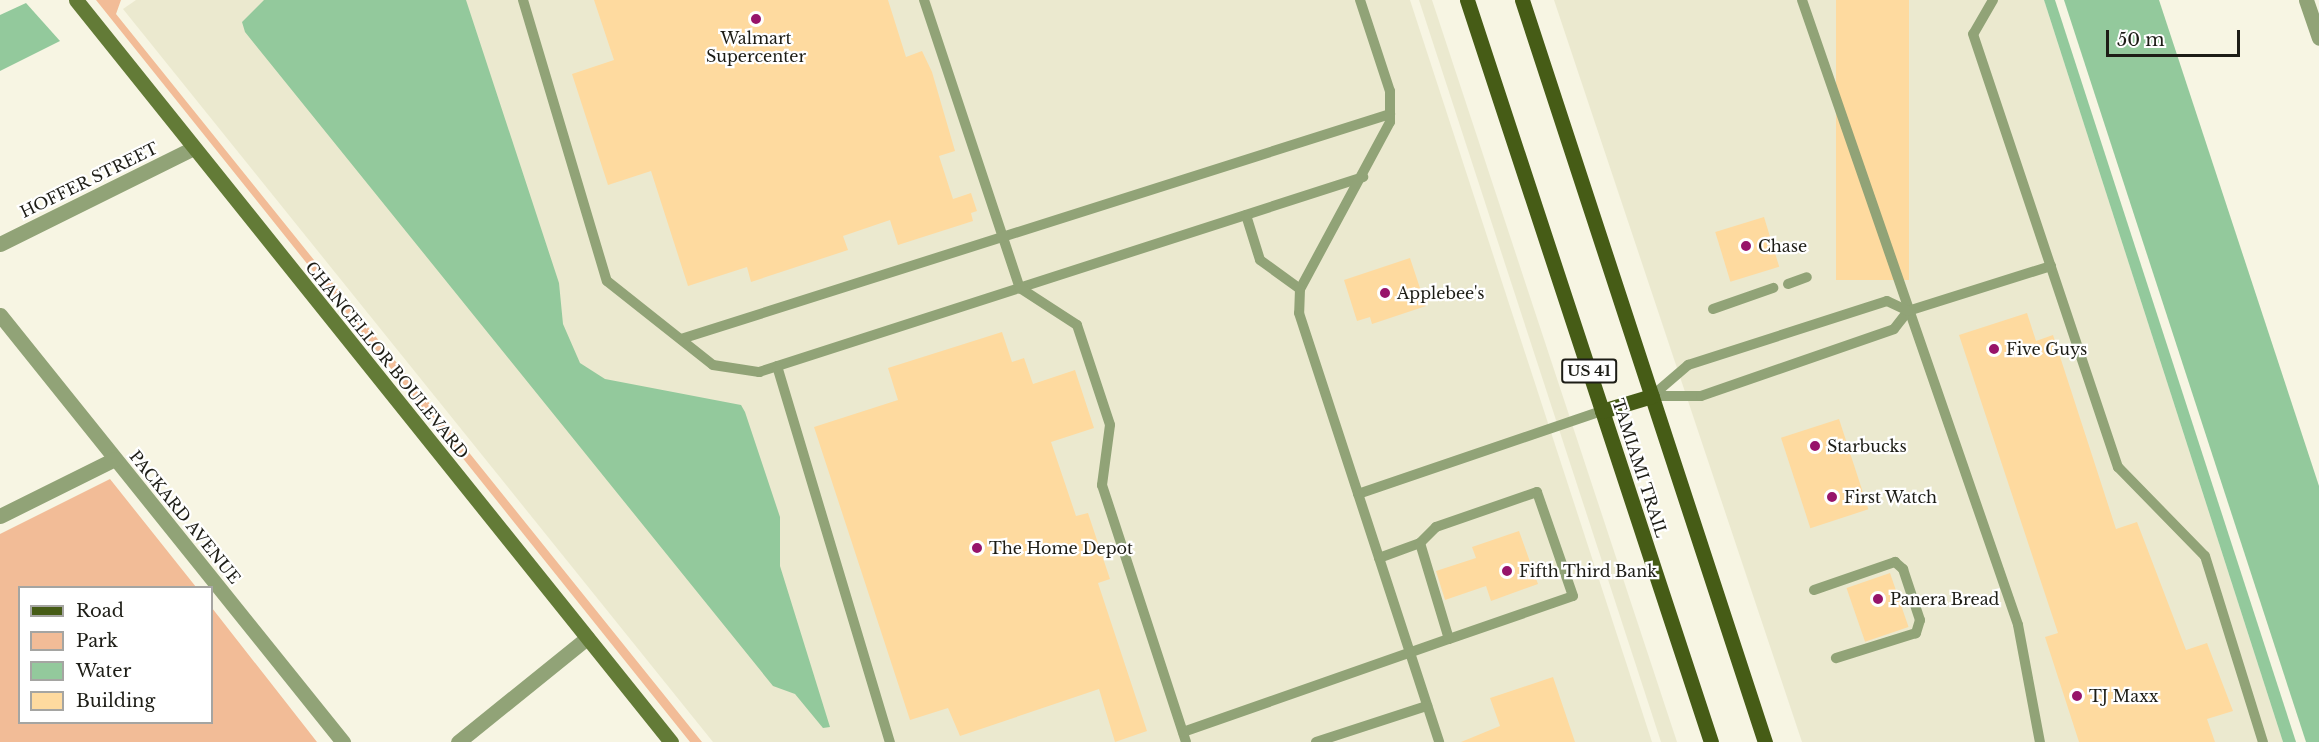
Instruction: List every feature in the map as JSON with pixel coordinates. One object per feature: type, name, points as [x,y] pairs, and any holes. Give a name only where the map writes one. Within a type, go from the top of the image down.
[{"type":"main road","name":"TAMIAMI TRAIL","points":[[1467,0],[1711,742]]},
{"type":"main road","name":"TAMIAMI TRAIL","points":[[1522,0],[1766,742]]},
{"type":"main road","points":[[1602,411],[1652,396]]},
{"type":"street","name":"CHANCELLOR BOULEVARD","points":[[76,0],[671,742]]},
{"type":"street","points":[[2306,0],[2319,38]]},
{"type":"street","name":"HOFFER STREET","points":[[0,244],[193,148]]},
{"type":"street","name":"PACKARD AVENUE","points":[[0,315],[343,742]]},
{"type":"street","points":[[0,516],[115,459]]},
{"type":"street","points":[[458,742],[587,638]]},
{"type":"lane","points":[[523,0],[608,281],[713,365],[759,372],[1363,177]]},
{"type":"lane","points":[[924,0],[1020,288],[1077,325],[1110,425],[1102,485],[1185,737],[1410,653],[1573,596],[1537,492],[1436,527],[1420,543],[1379,558]]},
{"type":"lane","points":[[1360,0],[1390,91],[1390,114],[1385,138],[1300,289],[1299,313],[1439,742]]},
{"type":"lane","points":[[1802,0],[2018,625],[2040,742]]},
{"type":"lane","points":[[1993,0],[1972,34],[2118,467],[2205,556],[2263,742]]},
{"type":"lane","points":[[681,339],[1390,114]]},
{"type":"lane","points":[[1246,215],[1260,260],[1300,289]]},
{"type":"lane","points":[[1652,396],[1701,396],[1894,329],[1908,311],[2050,266]]},
{"type":"lane","points":[[1788,284],[1807,277]]},
{"type":"lane","points":[[1713,309],[1773,288]]},
{"type":"lane","points":[[1652,396],[1699,361],[1887,301],[1908,311]]},
{"type":"lane","points":[[777,366],[890,742]]},
{"type":"lane","points":[[1358,494],[1602,411]]},
{"type":"lane","points":[[1420,543],[1449,639]]},
{"type":"lane","points":[[1814,590],[1895,562],[1904,569],[1920,620],[1916,633],[1836,658]]},
{"type":"lane","points":[[1316,742],[1427,706]]},
{"type":"shaded area","points":[[136,0],[1410,0],[1652,742],[713,742],[123,9]]},
{"type":"shaded area","points":[[1419,0],[1432,0],[1677,742],[1661,742]]},
{"type":"shaded area","points":[[1554,0],[2044,0],[2283,742],[1802,742]]},
{"type":"green space","points":[[96,0],[121,0],[116,14],[702,742],[690,742]]},
{"type":"green space","points":[[110,479],[195,586],[18,586],[18,724],[213,724],[213,609],[317,742],[0,742],[0,534]]},
{"type":"water","points":[[264,0],[466,0],[559,283],[563,324],[580,363],[605,379],[741,405],[745,412],[780,517],[780,566],[830,727],[823,728],[795,694],[773,686],[245,32],[242,22]]},
{"type":"water","points":[[2044,0],[2055,0],[2296,742],[2283,742]]},
{"type":"water","points":[[2064,0],[2159,0],[2319,486],[2319,742],[2306,742]]},
{"type":"water","points":[[26,3],[60,41],[0,71],[0,15]]},
{"type":"building","points":[[594,0],[888,0],[906,57],[922,51],[932,72],[955,151],[939,156],[953,199],[971,193],[977,211],[971,213],[973,221],[898,245],[890,220],[843,236],[848,250],[751,282],[747,267],[688,286],[651,171],[608,185],[572,74],[614,60]]},
{"type":"building","points":[[1836,0],[1909,0],[1909,280],[1836,280]]},
{"type":"building","points":[[1764,217],[1779,267],[1730,282],[1715,232]]},
{"type":"building","name":"Applebee's","points":[[1410,258],[1426,306],[1372,324],[1370,317],[1357,321],[1344,280]]},
{"type":"building","points":[[2027,313],[2036,341],[2053,335],[2116,529],[2137,522],[2186,650],[2207,643],[2233,711],[2207,719],[2215,742],[2079,742],[2045,637],[2058,633],[1959,335]]},
{"type":"building","name":"The Home Depot","points":[[1002,332],[1012,362],[1024,358],[1033,384],[1075,370],[1094,428],[1051,442],[1076,516],[1088,513],[1110,579],[1098,583],[1147,731],[1115,742],[1099,689],[960,736],[948,708],[910,720],[814,427],[898,400],[888,368]]},
{"type":"building","points":[[1839,419],[1868,509],[1810,528],[1781,438]]},
{"type":"building","name":"Fifth Third Bank","points":[[1519,531],[1538,584],[1491,601],[1486,586],[1445,600],[1436,571],[1476,558],[1472,547]]},
{"type":"building","points":[[1890,573],[1909,627],[1865,642],[1847,588]]},
{"type":"building","points":[[1553,677],[1575,742],[1461,742],[1500,726],[1490,698]]},
{"type":"place","name":"Walmart Supercenter","points":[[756,19]]},
{"type":"place","name":"Chase","points":[[1746,246]]},
{"type":"place","name":"Applebee's","points":[[1385,293]]},
{"type":"place","name":"Five Guys","points":[[1994,349]]},
{"type":"place","name":"Starbucks","points":[[1815,446]]},
{"type":"place","name":"First Watch","points":[[1832,497]]},
{"type":"place","name":"The Home Depot","points":[[977,548]]},
{"type":"place","name":"Fifth Third Bank","points":[[1507,571]]},
{"type":"place","name":"Panera Bread","points":[[1878,599]]},
{"type":"place","name":"TJ Maxx","points":[[2077,696]]}]
